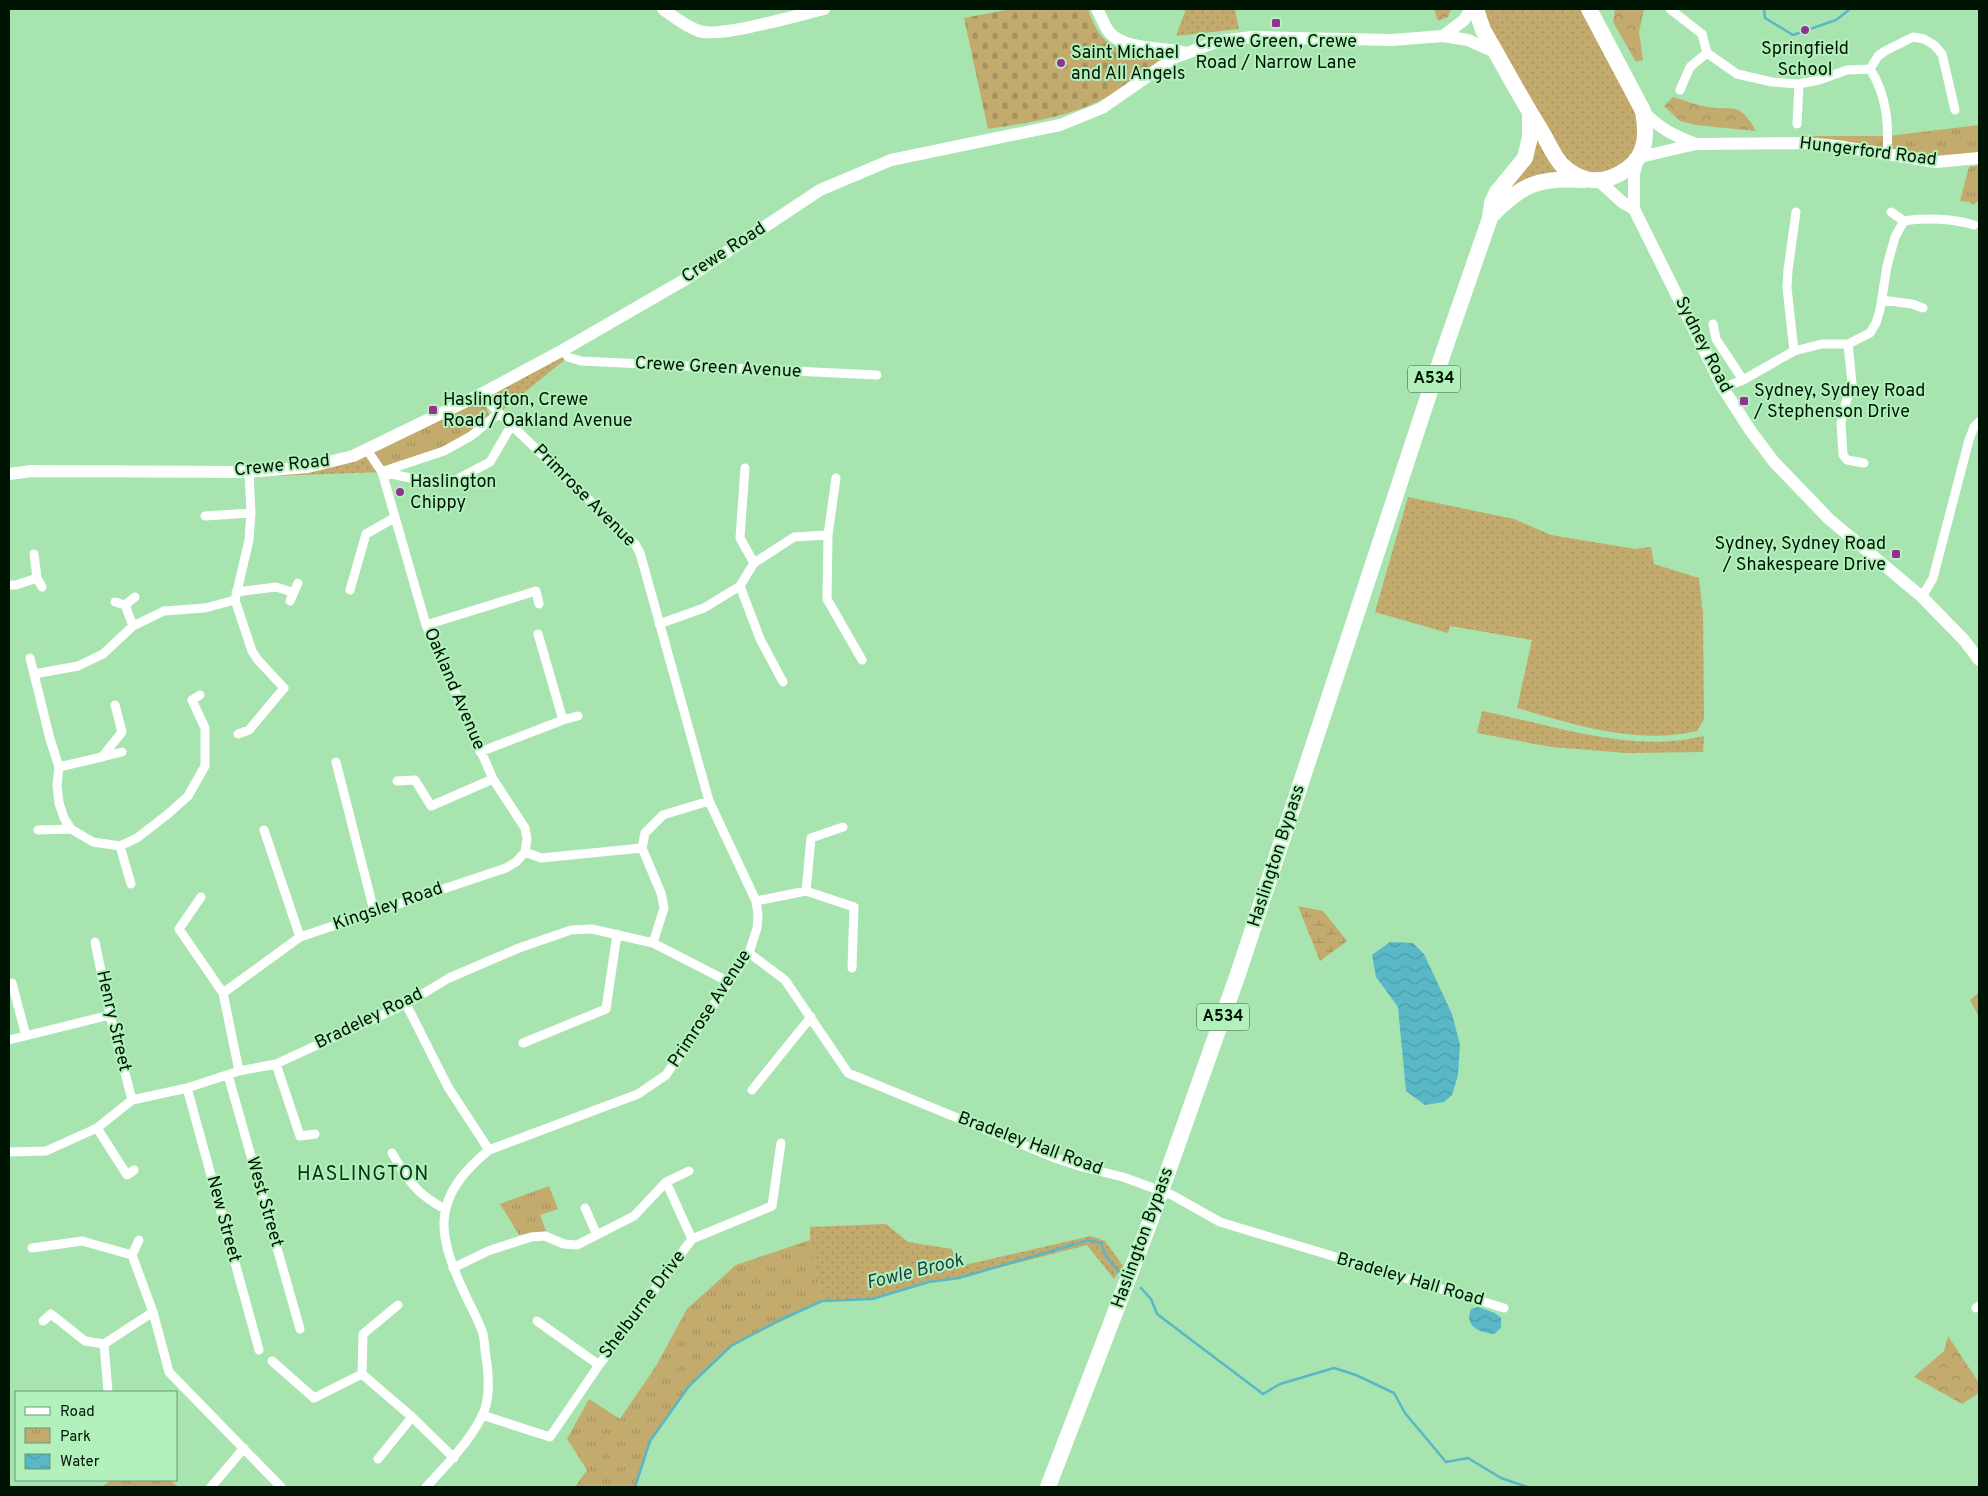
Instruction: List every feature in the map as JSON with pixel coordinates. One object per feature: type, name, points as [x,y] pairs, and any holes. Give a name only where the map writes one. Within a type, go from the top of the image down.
[{"type":"highway","points":[[1476,9],[1480,24],[1561,163],[1574,173],[1596,181],[1616,176],[1639,158],[1645,142],[1646,128],[1643,111],[1589,9]]},
{"type":"highway","name":"Haslington Bypass","points":[[1048,1487],[1150,1222],[1235,983],[1429,394],[1490,218],[1492,203],[1497,192],[1525,158],[1530,138],[1530,112]]},
{"type":"highway","name":"Haslington Bypass","points":[[1490,218],[1520,190],[1532,184],[1545,180],[1565,179],[1596,181]]},
{"type":"street","points":[[662,9],[684,24],[701,32],[719,33],[824,9]]},
{"type":"street","points":[[1097,9],[1110,33],[1120,40],[1137,47],[1159,48],[1187,53]]},
{"type":"street","points":[[1443,36],[1464,20],[1471,9]]},
{"type":"street","points":[[1670,9],[1702,34],[1707,53],[1738,74],[1772,82],[1800,84],[1819,80],[1847,70],[1870,69]]},
{"type":"street","name":"Crewe Road","points":[[9,474],[32,471],[248,472],[308,467],[367,450],[482,394],[563,350],[686,279],[820,190],[891,160],[1060,125],[1102,108],[1160,67],[1187,53],[1219,41],[1236,38],[1381,40],[1443,36],[1468,40],[1497,53]]},
{"type":"street","points":[[1870,69],[1878,56],[1885,51],[1913,37],[1924,39],[1934,45],[1942,54],[1955,110]]},
{"type":"street","points":[[1680,90],[1690,67],[1707,53]]},
{"type":"street","points":[[1870,69],[1878,82],[1884,103],[1888,127],[1886,155]]},
{"type":"street","points":[[1797,124],[1800,84]]},
{"type":"street","name":"Hungerford Road","points":[[1643,111],[1656,125],[1674,136],[1696,144]]},
{"type":"street","name":"Hungerford Road","points":[[1639,158],[1655,152],[1696,144],[1809,143],[1936,162],[1979,158]]},
{"type":"street","name":"Sydney Road","points":[[1639,158],[1634,173],[1634,209],[1723,388],[1750,430],[1774,462],[1829,519],[1922,597],[1964,640],[1979,660]]},
{"type":"street","name":"Sydney Road","points":[[1596,181],[1634,209]]},
{"type":"street","points":[[1794,351],[1787,288],[1796,212]]},
{"type":"street","points":[[1891,212],[1904,221]]},
{"type":"street","points":[[1723,388],[1743,380],[1794,351],[1822,344],[1848,344],[1860,340],[1873,330],[1882,300],[1887,266],[1895,237],[1904,221],[1917,218],[1960,220],[1974,225]]},
{"type":"street","points":[[1882,300],[1912,304],[1923,308]]},
{"type":"street","name":"Sydney Road","points":[[1712,324],[1716,340],[1743,380]]},
{"type":"street","points":[[1848,344],[1852,383],[1842,412],[1843,455],[1847,460],[1864,464]]},
{"type":"street","name":"Crewe Green Avenue","points":[[563,350],[568,357],[581,361],[877,375]]},
{"type":"street","name":"Primrose Avenue","points":[[426,1487],[454,1458],[482,1415],[489,1384],[482,1333],[453,1268],[445,1242],[443,1222],[445,1209],[455,1184],[470,1165],[489,1150],[638,1094],[666,1075],[750,953],[757,928],[758,914],[756,902],[709,801],[636,544],[498,413],[482,394]]},
{"type":"street","points":[[382,472],[444,452],[472,436],[498,413]]},
{"type":"street","points":[[1922,597],[1933,578],[1969,440],[1974,427],[1979,422]]},
{"type":"street","points":[[382,472],[415,479],[452,482],[490,462],[512,426]]},
{"type":"street","name":"Oakland Avenue","points":[[367,450],[382,472],[426,626],[493,779],[525,828],[527,839],[525,852]]},
{"type":"street","points":[[745,468],[740,538],[754,563]]},
{"type":"street","points":[[238,734],[248,730],[284,688],[252,651],[236,596],[249,540],[251,513],[248,472]]},
{"type":"street","points":[[836,478],[828,535],[827,599],[862,660]]},
{"type":"street","points":[[204,516],[251,513]]},
{"type":"street","points":[[350,590],[366,534],[394,518]]},
{"type":"street","points":[[659,624],[704,608],[740,586],[754,563],[794,537],[828,535]]},
{"type":"street","points":[[34,554],[37,578],[42,587]]},
{"type":"street","points":[[9,585],[16,585],[37,578]]},
{"type":"street","points":[[34,674],[78,666],[102,654],[133,626],[164,611],[205,608],[236,596],[276,588],[291,597],[298,584]]},
{"type":"street","points":[[740,586],[760,639],[782,682]]},
{"type":"street","points":[[426,626],[536,591],[539,604]]},
{"type":"street","points":[[115,602],[125,604],[135,597]]},
{"type":"street","points":[[125,604],[133,626]]},
{"type":"street","points":[[538,634],[562,720]]},
{"type":"street","points":[[30,658],[59,767],[57,785],[59,803],[71,829]]},
{"type":"street","points":[[38,830],[71,829],[93,842],[120,846],[137,838],[181,802],[188,796],[205,766],[205,728],[187,700],[200,695]]},
{"type":"street","points":[[102,757],[122,732],[115,705]]},
{"type":"street","points":[[480,752],[562,720],[578,716]]},
{"type":"street","points":[[59,767],[122,752]]},
{"type":"street","points":[[336,762],[374,911]]},
{"type":"street","points":[[397,781],[415,780],[430,806],[493,779]]},
{"type":"street","points":[[653,943],[664,908],[661,893],[642,848],[645,833],[663,815],[709,801]]},
{"type":"street","points":[[806,891],[811,838],[844,827]]},
{"type":"street","points":[[264,830],[300,937]]},
{"type":"street","points":[[120,846],[131,884]]},
{"type":"street","points":[[525,852],[541,858],[642,848]]},
{"type":"street","name":"Kingsley Road","points":[[222,993],[300,937],[506,868],[516,862],[525,852]]},
{"type":"street","points":[[756,902],[806,891],[854,907],[852,968]]},
{"type":"street","points":[[201,897],[179,929],[222,993],[239,1071]]},
{"type":"street","name":"Bradeley Road","points":[[9,1152],[46,1151],[97,1128],[132,1100],[188,1088],[239,1071],[276,1064],[406,1004],[449,978],[519,948],[571,930],[592,929],[653,943],[729,982]]},
{"type":"street","points":[[523,1043],[606,1009],[617,934]]},
{"type":"street","name":"Henry Street","points":[[95,942],[110,1015],[132,1100]]},
{"type":"street","name":"Bradeley Hall Road","points":[[750,953],[785,980],[812,1017],[848,1074],[1056,1158],[1082,1167],[1123,1177],[1172,1195],[1220,1222],[1504,1308]]},
{"type":"street","points":[[12,982],[26,1036]]},
{"type":"street","points":[[406,1004],[448,1087],[489,1150]]},
{"type":"street","points":[[9,1040],[110,1015]]},
{"type":"street","points":[[752,1090],[812,1017]]},
{"type":"street","points":[[276,1064],[300,1136],[315,1134]]},
{"type":"street","name":"West Street","points":[[228,1074],[300,1329]]},
{"type":"street","name":"New Street","points":[[188,1088],[259,1350]]},
{"type":"street","points":[[97,1128],[127,1175],[134,1170]]},
{"type":"street","name":"Shelburne Drive","points":[[482,1415],[550,1437],[599,1364],[692,1239],[772,1206],[781,1143]]},
{"type":"street","points":[[392,1153],[414,1188],[428,1200],[445,1209]]},
{"type":"street","points":[[453,1268],[488,1251],[531,1237],[545,1236],[564,1244],[577,1245],[634,1216],[666,1182],[689,1171]]},
{"type":"street","points":[[666,1182],[692,1239]]},
{"type":"street","points":[[585,1208],[597,1235]]},
{"type":"street","points":[[139,1240],[132,1255],[154,1312],[169,1372],[281,1487]]},
{"type":"street","points":[[32,1248],[82,1241],[132,1255]]},
{"type":"street","points":[[362,1374],[363,1334],[398,1305]]},
{"type":"street","points":[[43,1321],[50,1314],[85,1341],[104,1344],[154,1312]]},
{"type":"street","points":[[537,1321],[599,1364]]},
{"type":"street","points":[[104,1344],[108,1391]]},
{"type":"street","points":[[272,1361],[314,1398],[362,1374]]},
{"type":"street","points":[[362,1374],[412,1417],[454,1458]]},
{"type":"street","points":[[378,1459],[412,1417]]},
{"type":"street","points":[[211,1487],[244,1448]]},
{"type":"green space","points":[[1011,9],[1088,9],[1100,34],[1107,41],[1124,50],[1161,56],[1159,61],[1121,88],[1085,107],[1044,119],[988,129],[964,18]]},
{"type":"green space","points":[[1186,9],[1235,9],[1239,29],[1176,36]]},
{"type":"green space","points":[[1434,9],[1451,9],[1448,17],[1438,21]]},
{"type":"green space","points":[[1476,9],[1589,9],[1646,128],[1627,169],[1565,179],[1505,202],[1521,165],[1530,112]]},
{"type":"green space","points":[[1615,9],[1644,9],[1639,32],[1643,60],[1636,62],[1613,22]]},
{"type":"green space","points":[[1673,97],[1707,107],[1736,109],[1745,115],[1756,131],[1696,125],[1680,121],[1664,106]]},
{"type":"green space","points":[[1979,125],[1979,158],[1936,162],[1803,143],[1803,136],[1888,136]]},
{"type":"green space","points":[[1979,165],[1979,200],[1973,205],[1969,202],[1960,201],[1969,167]]},
{"type":"green space","points":[[563,350],[568,357],[499,413],[481,394]]},
{"type":"green space","points":[[481,394],[490,417],[471,436],[382,472],[367,450]]},
{"type":"green space","points":[[367,450],[382,472],[249,477]]},
{"type":"green space","points":[[1408,497],[1514,519],[1551,535],[1635,549],[1651,547],[1654,564],[1699,578],[1703,614],[1704,719],[1697,731],[1652,736],[1629,734],[1561,721],[1517,708],[1532,640],[1450,626],[1448,633],[1375,612]]},
{"type":"green space","points":[[1482,711],[1592,736],[1620,740],[1676,741],[1704,736],[1703,752],[1627,753],[1551,747],[1477,733]]},
{"type":"green space","points":[[1298,906],[1323,911],[1347,941],[1320,961]]},
{"type":"green space","points":[[1979,992],[1979,1017],[1970,1000]]},
{"type":"green space","points":[[549,1186],[558,1209],[540,1215],[546,1231],[519,1235],[500,1204]]},
{"type":"green space","points":[[886,1224],[908,1242],[952,1249],[956,1267],[1091,1236],[1105,1241],[1123,1266],[1114,1279],[1087,1245],[959,1278],[929,1282],[872,1299],[822,1301],[810,1240],[810,1227]]},
{"type":"green space","points":[[810,1240],[822,1301],[731,1346],[689,1386],[650,1441],[635,1487],[575,1487],[587,1470],[567,1439],[589,1399],[620,1419],[656,1366],[687,1309],[736,1265]]},
{"type":"green space","points":[[1948,1336],[1979,1383],[1979,1393],[1962,1404],[1914,1377],[1944,1351]]},
{"type":"green space","points":[[110,1481],[171,1481],[178,1487],[101,1487]]},
{"type":"water","points":[[1390,942],[1413,943],[1424,954],[1452,1014],[1460,1045],[1458,1075],[1452,1095],[1444,1102],[1425,1105],[1406,1091],[1398,1007],[1376,977],[1372,955]]},
{"type":"water","points":[[1478,1307],[1495,1313],[1501,1318],[1501,1328],[1494,1334],[1478,1330],[1471,1324],[1469,1315],[1471,1309]]},
{"type":"waterway","points":[[1764,9],[1765,18],[1793,35],[1836,20],[1850,9]]},
{"type":"waterway","name":"Fowle Brook","points":[[635,1487],[650,1441],[689,1386],[731,1346],[778,1321],[822,1301],[872,1299],[929,1282],[959,1278],[1089,1240],[1101,1243],[1106,1256],[1119,1272]]},
{"type":"waterway","name":"Fowle Brook","points":[[1141,1288],[1151,1299],[1157,1314],[1263,1394],[1280,1384],[1334,1368],[1356,1375],[1394,1393],[1405,1413],[1446,1462],[1468,1458],[1501,1478],[1527,1487]]},
{"type":"place","name":"Crewe Green, Crewe Road / Narrow Lane","points":[[1276,23]]},
{"type":"place","name":"Springfield School","points":[[1805,30]]},
{"type":"place","name":"Saint Michael and All Angels","points":[[1061,63]]},
{"type":"place","name":"Sydney, Sydney Road / Stephenson Drive","points":[[1744,401]]},
{"type":"place","name":"Haslington, Crewe Road / Oakland Avenue","points":[[433,410]]},
{"type":"place","name":"Haslington Chippy","points":[[400,492]]},
{"type":"place","name":"Sydney, Sydney Road / Shakespeare Drive","points":[[1896,554]]},
{"type":"district","name":"HASLINGTON","points":[[363,1175]]}]
